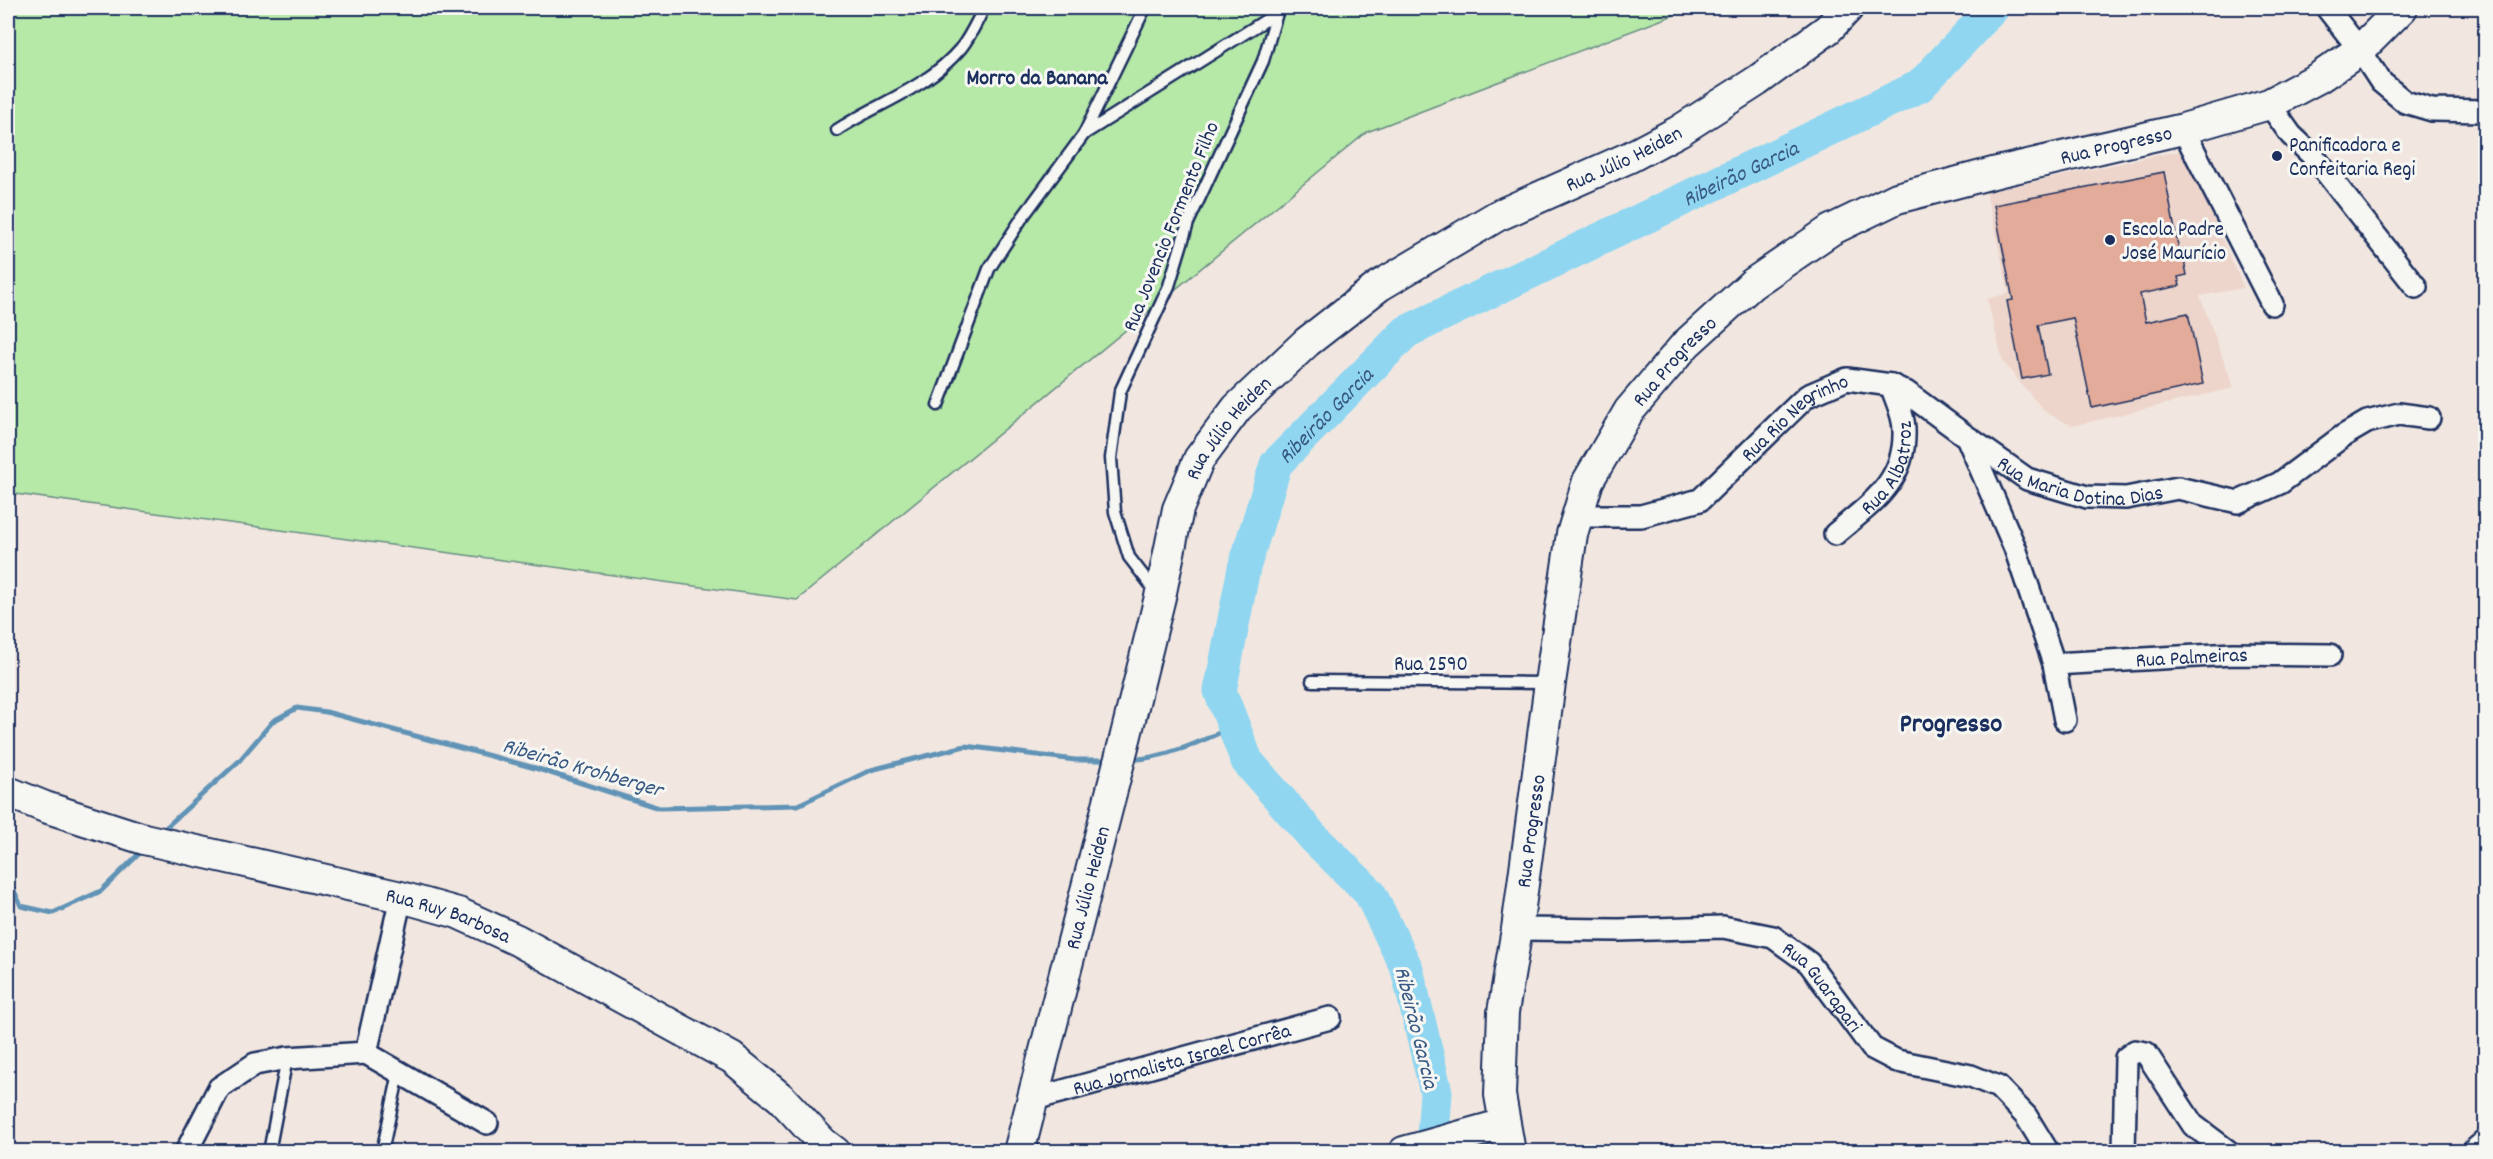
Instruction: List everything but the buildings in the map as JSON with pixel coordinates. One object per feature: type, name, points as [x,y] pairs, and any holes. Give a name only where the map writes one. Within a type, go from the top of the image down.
[{"type":"street","name":"Rua Júlio Heiden","points":[[1019,1152],[1126,735],[1160,597],[1178,509],[1199,459],[1237,408],[1307,342],[1379,286],[1462,235],[1554,189],[1630,157],[1679,131],[1757,81],[1828,29],[1848,8]]},
{"type":"street","points":[[2326,8],[2360,50],[2381,82],[2405,102],[2432,110],[2486,111]]},
{"type":"street","name":"Rua Progresso","points":[[1508,1138],[1500,1095],[1503,1012],[1517,928],[1550,683],[1577,516],[1588,481],[1629,411],[1686,344],[1752,284],[1831,230],[1897,198],[1997,172],[2184,129],[2269,104],[2318,78],[2360,50],[2402,8]]},
{"type":"street","points":[[2269,104],[2291,135],[2314,157],[2416,287]]},
{"type":"street","points":[[2184,129],[2272,304]]},
{"type":"street","name":"Rua Rio Negrinho","points":[[1577,516],[1641,516],[1700,500],[1807,396],[1847,379],[1891,385],[1906,392],[1967,436]]},
{"type":"street","name":"Rua Albatroz","points":[[1834,534],[1884,492],[1901,459],[1904,428],[1891,385]]},
{"type":"street","name":"Rua Maria Dotina Dias","points":[[1967,436],[2027,479],[2086,497],[2126,498],[2178,488],[2238,502],[2280,483],[2343,436],[2367,422],[2399,414],[2429,418]]},
{"type":"street","points":[[1967,436],[2015,548],[2054,664],[2065,720]]},
{"type":"street","name":"Rua Palmeiras","points":[[2054,664],[2233,654],[2330,655]]},
{"type":"street","name":"Rua Ruy Barbosa","points":[[8,792],[45,807],[144,839],[401,897],[458,913],[517,940],[732,1058],[781,1098],[826,1149]]},
{"type":"street","points":[[366,1053],[401,897]]},
{"type":"street","name":"Rua Guarapari","points":[[1517,928],[1620,930],[1723,927],[1773,937],[1809,963],[1872,1048],[1897,1061],[1971,1076],[1998,1087],[2026,1116],[2048,1152]]},
{"type":"street","name":"Rua Jornalista Israel Corrêa","points":[[1034,1099],[1330,1018]]},
{"type":"street","points":[[2124,1152],[2126,1058],[2135,1051],[2146,1053],[2193,1125],[2229,1152]]},
{"type":"street","points":[[186,1152],[219,1088],[255,1064],[287,1059],[366,1053],[487,1123]]},
{"type":"street","points":[[1404,1151],[1474,1131],[1508,1138]]},
{"type":"street","points":[[2472,1152],[2486,1140]]},
{"type":"lane","points":[[837,130],[933,76],[963,46],[984,8]]},
{"type":"lane","points":[[938,405],[989,269],[1022,218],[1084,134],[1145,8]]},
{"type":"lane","name":"Rua Jovencio Formento Filho","points":[[1084,134],[1278,10]]},
{"type":"lane","name":"Rua Jovencio Formento Filho","points":[[1160,597],[1129,557],[1115,512],[1112,458],[1120,392],[1169,286],[1188,223],[1263,61],[1278,10]]},
{"type":"lane","name":"Rua 2590","points":[[1312,681],[1550,683]]},
{"type":"lane","points":[[269,1152],[287,1059]]},
{"type":"lane","points":[[382,1152],[399,1073]]},
{"type":"shaded area","name":"Escola Padre José Maurício","points":[[2183,150],[2244,288],[2200,296],[2234,388],[2072,426],[2045,412],[2003,362],[1987,299],[2009,293],[1986,192]]},
{"type":"green space","points":[[8,8],[1692,8],[1367,132],[797,600],[8,493]]},
{"type":"waterway","name":"Ribeirão Garcia","points":[[1432,1152],[1436,1092],[1407,969],[1370,893],[1313,837],[1247,761],[1220,691],[1244,568],[1276,464],[1406,332],[1920,86],[1993,8]]},
{"type":"waterway","name":"Ribeirão Krohberger","points":[[162,831],[239,761],[273,721],[297,708],[326,712],[535,768],[659,808],[798,805],[871,770],[965,746],[1075,760],[1110,760]]},
{"type":"waterway","name":"Ribeirão Krohberger","points":[[1128,760],[1169,753],[1234,726]]},
{"type":"waterway","name":"Ribeirão Krohberger","points":[[8,759],[10,785]]},
{"type":"waterway","name":"Ribeirão Krohberger","points":[[8,843],[13,819],[12,803]]},
{"type":"waterway","name":"Ribeirão Krohberger","points":[[8,877],[21,906],[53,913],[101,891],[145,848]]},
{"type":"place","name":"Panificadora e Confeitaria Regi","points":[[2277,156]]},
{"type":"place","name":"Escola Padre José Maurício","points":[[2110,240]]},
{"type":"district","name":"Morro da Banana","points":[[1037,76]]},
{"type":"district","name":"Progresso","points":[[1951,722]]}]
